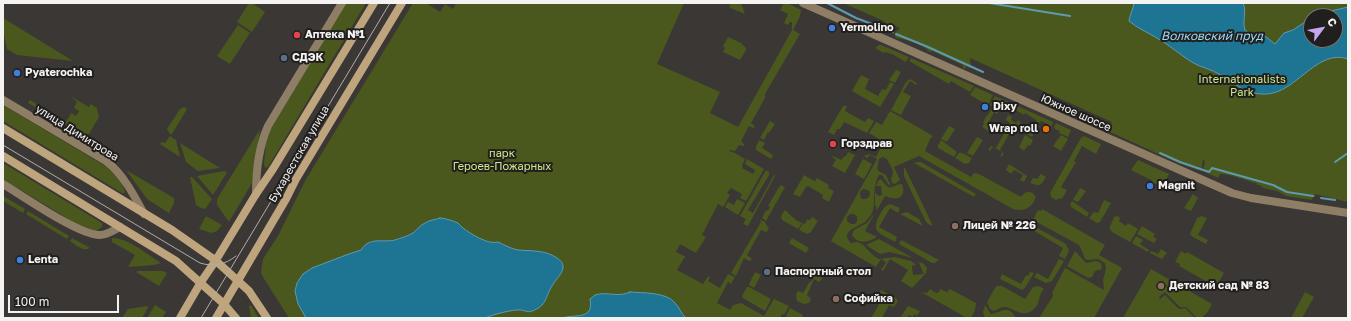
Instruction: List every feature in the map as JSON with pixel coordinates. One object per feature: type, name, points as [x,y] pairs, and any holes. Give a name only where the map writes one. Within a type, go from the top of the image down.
[{"type":"main road","name":"Бухарестская улица","points":[[180,318],[374,3]]},
{"type":"main road","name":"Бухарестская улица","points":[[216,318],[296,179],[402,3]]},
{"type":"main road","points":[[3,128],[189,241],[216,260],[249,291],[267,318]]},
{"type":"main road","points":[[3,156],[176,261],[201,282],[236,318]]},
{"type":"street","name":"Бухарестская улица","points":[[256,194],[256,183],[263,137],[268,126],[342,3]]},
{"type":"street","name":"Южное шоссе","points":[[803,3],[1232,193],[1251,198],[1348,213]]},
{"type":"street","name":"улица Димитрова","points":[[3,100],[106,161],[114,168],[137,200],[144,214]]},
{"type":"street","points":[[3,184],[77,229],[93,235],[101,236],[120,227]]},
{"type":"green space","points":[[249,3],[252,3],[265,12],[252,32],[237,22]]},
{"type":"green space","points":[[346,3],[366,3],[268,167],[265,168],[266,143],[271,129]]},
{"type":"green space","name":"парк Героев-Пожарных","points":[[413,3],[426,3],[440,12],[445,4],[453,9],[456,3],[684,3],[657,64],[720,92],[710,113],[738,127],[792,30],[792,22],[788,25],[784,23],[788,14],[780,10],[784,3],[787,3],[801,10],[800,16],[793,30],[800,34],[765,94],[765,98],[751,123],[755,127],[753,128],[749,126],[741,141],[744,146],[739,145],[735,151],[729,151],[745,159],[742,168],[753,174],[755,170],[745,164],[747,159],[764,169],[746,201],[740,198],[742,194],[731,188],[727,193],[730,195],[723,207],[718,204],[702,235],[706,237],[696,253],[680,244],[676,252],[686,257],[677,270],[703,284],[708,276],[710,278],[708,281],[720,288],[728,274],[735,277],[731,284],[728,282],[717,303],[730,310],[733,305],[741,303],[764,316],[774,299],[789,306],[784,315],[782,314],[780,318],[289,318],[261,273],[263,259],[278,236],[305,181]]},
{"type":"green space","points":[[729,3],[741,3],[745,14],[730,8]]},
{"type":"green space","name":"Internationalists Park","points":[[843,3],[1348,3],[1348,202],[1315,194],[1315,197],[1312,198],[1312,200],[1286,196],[1277,191],[1263,188],[1260,185],[1257,185],[1256,182],[1255,183],[1224,174],[1220,174],[1218,178],[1203,171],[1205,161],[1203,160],[1201,171],[1178,163],[1106,130],[1112,122],[970,58],[971,68],[966,66],[965,69],[963,68],[963,65],[932,51],[930,52],[918,44],[896,38],[895,33],[900,28],[894,25],[893,34],[885,30],[887,25],[884,21]]},
{"type":"green space","points":[[3,18],[73,61],[17,55],[7,49],[3,30]]},
{"type":"green space","points":[[238,25],[250,33],[230,64],[217,56]]},
{"type":"green space","points":[[728,37],[741,43],[746,48],[740,60],[723,52],[725,48],[723,46]]},
{"type":"green space","points":[[879,45],[909,57],[906,62],[892,54],[886,52],[884,53],[875,48]]},
{"type":"green space","points":[[911,58],[974,86],[970,92],[951,81],[949,84],[909,61]]},
{"type":"green space","points":[[896,70],[901,72],[895,83],[889,80]]},
{"type":"green space","points":[[861,75],[869,79],[865,89],[878,96],[882,89],[886,90],[890,82],[894,84],[880,107],[852,91]]},
{"type":"green space","points":[[910,79],[917,83],[916,85],[910,81],[903,92],[911,96],[901,115],[891,110],[906,82]]},
{"type":"green space","points":[[975,87],[993,95],[988,105],[970,95]]},
{"type":"green space","points":[[70,96],[89,107],[91,104],[97,108],[99,117],[87,137],[57,120],[60,118],[66,122],[71,113],[76,116],[79,111],[74,108],[77,102]]},
{"type":"green space","points":[[995,96],[1053,122],[1052,126],[1041,121],[1039,123],[1025,113],[1024,115],[1005,104],[1001,111],[990,105]]},
{"type":"green space","points":[[30,100],[51,113],[50,116],[28,103]]},
{"type":"green space","points":[[3,105],[105,166],[121,182],[125,193],[122,193],[3,121]]},
{"type":"green space","points":[[843,106],[847,106],[845,111],[865,122],[868,118],[874,121],[867,133],[844,122],[840,129],[837,129],[834,135],[828,132]]},
{"type":"green space","points":[[184,107],[187,109],[172,134],[170,134],[167,129],[180,109]]},
{"type":"green space","points":[[994,109],[999,111],[997,114],[994,112],[987,125],[990,127],[988,131],[982,127],[984,124],[983,123],[986,116],[991,110]]},
{"type":"green space","points":[[890,111],[933,136],[930,139],[925,151],[971,177],[974,173],[979,174],[1021,197],[1026,192],[1029,192],[1033,193],[1036,197],[1032,204],[1027,208],[1021,210],[1013,209],[919,156],[894,167],[900,180],[895,184],[892,183],[891,179],[893,171],[887,159],[883,157],[879,159],[877,169],[886,175],[891,186],[882,175],[879,175],[875,186],[873,211],[865,222],[848,232],[848,239],[851,243],[857,242],[862,244],[879,259],[895,257],[911,261],[916,265],[912,266],[913,275],[924,274],[919,263],[916,262],[923,263],[927,268],[926,273],[912,288],[901,281],[908,270],[890,259],[883,271],[881,270],[886,262],[881,259],[876,267],[831,241],[877,159],[870,155],[867,158],[864,156],[869,154],[876,157],[884,142],[869,133],[876,122],[882,125]],"holes":[[[863,189],[868,190],[870,193],[869,197],[866,199],[862,199],[860,196],[860,192]],[[850,214],[857,216],[857,221],[855,224],[851,224],[847,221],[847,217]]]},
{"type":"green space","points":[[1008,115],[1012,117],[1011,120],[1016,123],[1018,120],[1021,123],[1018,127],[1014,125],[1000,150],[1002,152],[993,147],[990,151],[988,150],[991,146],[996,148],[1010,123],[1006,120]]},
{"type":"green space","points":[[770,121],[775,124],[769,133],[768,132],[764,140],[760,138]]},
{"type":"green space","points":[[1033,122],[1040,126],[1032,137],[1026,134]]},
{"type":"green space","points":[[1056,123],[1071,130],[1068,137],[1059,133],[1060,131],[1055,129],[1054,127]]},
{"type":"green space","points":[[949,126],[955,129],[947,142],[941,139]]},
{"type":"green space","points":[[259,131],[252,183],[229,222],[217,205],[217,199]]},
{"type":"green space","points":[[1025,135],[1033,140],[1030,146],[1028,145],[1024,151],[1019,147]]},
{"type":"green space","points":[[1061,135],[1068,139],[1061,151],[1053,146]]},
{"type":"green space","points":[[170,136],[176,140],[180,157],[160,144],[162,142],[165,143]]},
{"type":"green space","points":[[1084,136],[1101,144],[1096,154],[1082,146],[1074,161],[1076,162],[1061,187],[1067,190],[1062,199],[1056,200],[1051,197],[1050,193],[1081,138]]},
{"type":"green space","points":[[977,137],[983,140],[973,156],[967,153]]},
{"type":"green space","points":[[759,140],[765,143],[762,148],[773,155],[771,159],[756,150]]},
{"type":"green space","points":[[941,140],[957,152],[954,157],[938,148]]},
{"type":"green space","points":[[180,143],[220,168],[198,171],[186,162]]},
{"type":"green space","points":[[848,152],[855,155],[845,173],[832,166],[836,160],[832,157],[833,156],[841,160]]},
{"type":"green space","points":[[959,153],[972,158],[969,163],[965,164],[955,158]]},
{"type":"green space","points":[[863,159],[872,164],[864,179],[855,174]]},
{"type":"green space","points":[[1138,160],[1169,174],[1162,187],[1131,170]]},
{"type":"green space","points":[[921,162],[976,194],[974,197],[914,163]]},
{"type":"green space","points":[[3,163],[102,223],[102,227],[96,231],[78,225],[3,179]]},
{"type":"green space","points":[[1009,164],[1027,176],[1024,182],[1020,180],[1023,175],[1014,170],[1011,174],[1006,170]]},
{"type":"green space","points":[[904,168],[933,226],[928,224],[925,220],[904,176]]},
{"type":"green space","points":[[126,170],[174,198],[174,203],[169,213],[147,199]]},
{"type":"green space","points":[[766,170],[769,172],[769,175],[748,210],[753,213],[774,175],[775,176],[748,226],[743,224],[746,219],[740,216]]},
{"type":"green space","points":[[224,171],[227,172],[213,195],[197,176]]},
{"type":"green space","points":[[1041,174],[1046,177],[1040,185],[1030,183],[1033,178],[1037,179]]},
{"type":"green space","points":[[804,175],[814,181],[817,178],[829,185],[828,188],[834,191],[829,202],[822,198],[823,195],[808,186],[800,197],[793,194]]},
{"type":"green space","points":[[190,177],[192,177],[212,199],[206,208],[203,209],[196,205]]},
{"type":"green space","points":[[881,179],[891,188],[902,184],[903,193],[900,198],[889,198],[885,196],[877,210],[875,204],[875,193],[879,196],[882,195],[881,186],[876,186],[878,181]]},
{"type":"green space","points":[[781,185],[785,187],[766,221],[762,218],[766,210],[768,211],[770,207],[768,206]]},
{"type":"green space","points":[[1080,188],[1086,191],[1078,202],[1073,200]]},
{"type":"green space","points":[[1193,194],[1198,198],[1191,211],[1184,208]]},
{"type":"green space","points":[[3,196],[25,209],[23,213],[3,201]]},
{"type":"green space","points":[[737,199],[745,203],[738,215],[725,207],[728,202],[734,205]]},
{"type":"green space","points":[[1104,200],[1111,203],[1100,222],[1097,223],[1089,218],[1094,212],[1098,213]]},
{"type":"green space","points":[[1072,201],[1089,213],[1087,217],[1071,207],[1070,204]]},
{"type":"green space","points":[[890,204],[900,208],[898,213],[890,208],[879,227],[897,237],[895,242],[882,235],[877,230],[876,226],[882,211]]},
{"type":"green space","points":[[1042,209],[1105,245],[1099,255],[1122,268],[1094,318],[1039,318],[1053,296],[1052,293],[1065,268],[1104,290],[1103,280],[1106,269],[1105,263],[1098,259],[1085,259],[1079,245],[1033,220],[1038,210],[1041,211]]},
{"type":"green space","points":[[785,210],[796,220],[802,223],[798,229],[782,220],[781,216]]},
{"type":"green space","points":[[28,211],[69,236],[67,239],[26,214]]},
{"type":"green space","points":[[907,212],[919,219],[923,226],[900,214]]},
{"type":"green space","points":[[875,213],[865,231],[877,237],[864,242],[854,238],[852,235],[854,230],[867,223]]},
{"type":"green space","points":[[206,216],[222,225],[217,231],[211,233],[199,229]]},
{"type":"green space","points":[[1118,216],[1120,218],[1119,221],[1126,226],[1128,223],[1138,229],[1130,242],[1109,229],[1114,217]]},
{"type":"green space","points":[[1202,216],[1207,218],[1198,235],[1208,240],[1206,244],[1190,234],[1197,218]]},
{"type":"green space","points":[[812,217],[818,221],[811,232],[807,234],[799,230],[803,223],[805,224],[807,220],[810,220]]},
{"type":"green space","points":[[760,220],[765,222],[769,229],[766,232],[761,230],[747,255],[752,259],[749,261],[744,258],[736,276],[731,273],[761,222]]},
{"type":"green space","points":[[1030,224],[1066,244],[1069,251],[1065,259],[1059,256],[1063,248],[1031,229],[1029,226]]},
{"type":"green space","points":[[1142,226],[1155,234],[1153,237],[1157,239],[1154,243],[1137,234]]},
{"type":"green space","points":[[1136,236],[1143,240],[1140,244],[1149,250],[1148,252],[1132,243]]},
{"type":"green space","points":[[72,238],[90,248],[80,248],[70,241]]},
{"type":"green space","points":[[112,238],[118,238],[131,243],[161,263],[128,267],[135,255],[112,242]]},
{"type":"green space","points":[[792,238],[809,248],[806,253],[789,243]]},
{"type":"green space","points":[[879,239],[913,258],[890,252],[880,254],[866,245]]},
{"type":"green space","points":[[901,240],[939,260],[932,263],[899,244]]},
{"type":"green space","points":[[1161,249],[1167,253],[1162,259],[1150,253],[1151,251],[1158,254]]},
{"type":"green space","points":[[1075,251],[1086,263],[1096,261],[1101,263],[1102,269],[1095,271],[1092,277],[1088,278],[1067,266]]},
{"type":"green space","points":[[1181,251],[1186,254],[1187,252],[1224,273],[1216,287],[1179,266],[1180,264],[1175,262]]},
{"type":"green space","points":[[1059,259],[1064,261],[1052,281],[1046,283],[1034,277],[1037,273],[1048,279]]},
{"type":"green space","name":"Детский сад № 83","points":[[1151,269],[1212,304],[1207,313],[1201,318],[1197,318],[1186,307],[1180,307],[1165,292],[1159,297],[1160,299],[1165,295],[1179,309],[1185,308],[1195,318],[1123,318]]},
{"type":"green space","points":[[163,271],[167,273],[159,286],[136,272]]},
{"type":"green space","points":[[811,271],[814,271],[813,274],[818,277],[820,274],[822,279],[819,282],[814,279],[807,295],[811,299],[809,303],[804,304],[797,301],[796,295],[798,291],[803,293],[810,281],[811,282],[813,278],[808,274]]},
{"type":"green space","points":[[755,272],[761,275],[754,288],[749,284]]},
{"type":"green space","points":[[1030,272],[1034,273],[1025,288],[1022,290],[1000,279],[1002,274],[1021,284],[1026,275],[1028,276]]},
{"type":"green space","points":[[997,286],[1002,286],[1025,299],[1033,287],[1039,286],[1044,289],[1035,308],[1030,312],[1022,313],[1007,307],[1002,307],[994,311],[990,309],[987,302]]},
{"type":"green space","points":[[747,287],[771,299],[765,311],[743,298],[742,296]]},
{"type":"green space","points":[[930,289],[936,293],[939,292],[940,289],[947,292],[950,289],[976,303],[975,310],[971,318],[967,318],[921,292],[927,293]]},
{"type":"green space","points":[[881,290],[896,298],[898,301],[894,307],[889,305],[882,318],[871,318],[879,305],[874,301]],"holes":[[[881,293],[887,297],[883,304],[876,300]]]},
{"type":"green space","points":[[1305,292],[1314,297],[1302,318],[1291,318]]},
{"type":"green space","points":[[155,305],[166,312],[162,318],[147,318]]},
{"type":"green space","points":[[251,305],[259,318],[251,318],[249,306]]},
{"type":"green space","points":[[985,305],[991,314],[1007,310],[1013,313],[1016,318],[985,318],[983,312]]},
{"type":"green space","points":[[147,306],[148,308],[142,318],[122,318],[128,309]]},
{"type":"green space","points":[[908,306],[920,311],[917,316],[914,314],[913,317],[909,315],[907,318],[900,318]]},
{"type":"green space","points":[[790,308],[803,315],[802,318],[790,318],[786,316]]},
{"type":"water","name":"Волковский пруд","points":[[1134,3],[1243,3],[1245,10],[1245,30],[1250,34],[1261,33],[1275,44],[1284,33],[1293,30],[1303,23],[1303,48],[1343,48],[1343,8],[1348,7],[1348,59],[1338,57],[1328,59],[1309,70],[1292,84],[1273,93],[1261,94],[1249,92],[1225,77],[1194,63],[1139,28],[1129,21]]},
{"type":"water","points":[[440,218],[458,223],[470,233],[489,242],[498,242],[518,250],[543,252],[553,255],[561,261],[563,265],[562,272],[552,286],[543,304],[530,312],[513,310],[485,318],[306,318],[298,304],[295,291],[297,283],[303,274],[312,268],[361,250],[368,243],[373,241],[390,241],[407,236],[427,222]]},
{"type":"water","points":[[630,292],[660,295],[671,299],[686,318],[562,318],[587,313],[591,306],[590,299],[595,295],[626,294]]},
{"type":"waterway","points":[[827,3],[856,18],[893,32]]},
{"type":"waterway","points":[[989,3],[1070,16]]},
{"type":"waterway","points":[[896,34],[983,72]]},
{"type":"waterway","points":[[1160,153],[1209,172],[1212,168],[1273,185],[1287,192],[1313,196]]},
{"type":"waterway","points":[[1335,162],[1348,153]]},
{"type":"waterway","points":[[1321,198],[1335,200]]},
{"type":"tram line","points":[[201,318],[390,3]]},
{"type":"tram line","points":[[3,145],[200,263],[214,265],[228,261],[236,256]]},
{"type":"place","name":"Yermolino","points":[[832,28]]},
{"type":"place","name":"Аптека №1","points":[[297,35]]},
{"type":"place","name":"СДЭК","points":[[284,58]]},
{"type":"place","name":"Pyaterochka","points":[[17,73]]},
{"type":"place","name":"Dixy","points":[[985,107]]},
{"type":"place","name":"Wrap roll","points":[[1046,129]]},
{"type":"place","name":"Горздрав","points":[[833,144]]},
{"type":"place","name":"Magnit","points":[[1150,186]]},
{"type":"place","name":"Лицей № 226","points":[[955,226]]},
{"type":"place","name":"Lenta","points":[[20,260]]},
{"type":"place","name":"Паспортный стол","points":[[767,272]]},
{"type":"place","name":"Детский сад № 83","points":[[1161,286]]},
{"type":"place","name":"Софийка","points":[[836,299]]}]
